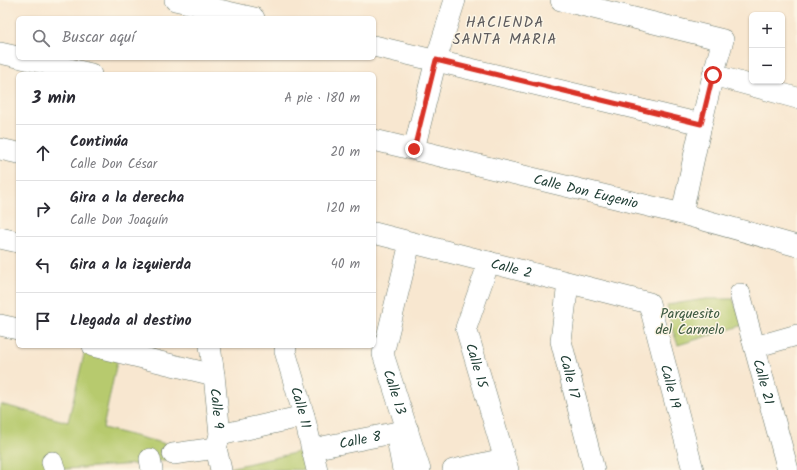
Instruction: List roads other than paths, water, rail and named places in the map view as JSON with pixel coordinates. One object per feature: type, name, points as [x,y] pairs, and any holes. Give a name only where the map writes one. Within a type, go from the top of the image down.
[{"type":"street","points":[[175,0],[245,16]]},
{"type":"street","points":[[414,149],[436,60],[455,0]]},
{"type":"street","points":[[561,0],[723,40],[701,124],[682,214]]},
{"type":"street","points":[[376,46],[701,124]]},
{"type":"street","points":[[0,53],[16,57]]},
{"type":"street","points":[[31,60],[82,72]]},
{"type":"street","points":[[713,75],[797,98]]},
{"type":"street","name":"Calle Don Eugenio","points":[[376,140],[682,214],[797,246]]},
{"type":"street","points":[[0,149],[16,153]]},
{"type":"street","name":"Calle 2","points":[[376,234],[649,303]]},
{"type":"street","points":[[0,238],[16,242]]},
{"type":"street","name":"Calle 13","points":[[410,243],[383,354],[402,432],[420,470]]},
{"type":"street","name":"Calle 15","points":[[489,262],[466,328],[506,464]]},
{"type":"street","name":"Calle 17","points":[[568,282],[560,341],[594,470]]},
{"type":"street","name":"Calle 21","points":[[740,294],[788,470]]},
{"type":"street","name":"Calle 19","points":[[649,303],[693,470]]},
{"type":"street","points":[[0,325],[16,329]]},
{"type":"street","points":[[755,347],[797,335]]},
{"type":"street","points":[[101,348],[214,375]]},
{"type":"street","name":"Calle 9","points":[[210,348],[214,375],[221,470]]},
{"type":"street","name":"Calle 11","points":[[286,348],[317,470]]},
{"type":"street","points":[[173,454],[304,416]]},
{"type":"street","name":"Calle 13","points":[[402,432],[403,470]]},
{"type":"street","name":"Calle 8","points":[[312,449],[402,432]]},
{"type":"street","points":[[453,470],[506,464]]},
{"type":"district","name":"HACIENDA SANTA MARIA","points":[[505,30]]},
{"type":"park label","name":"Parquesito del Carmelo","points":[[690,322]]}]
